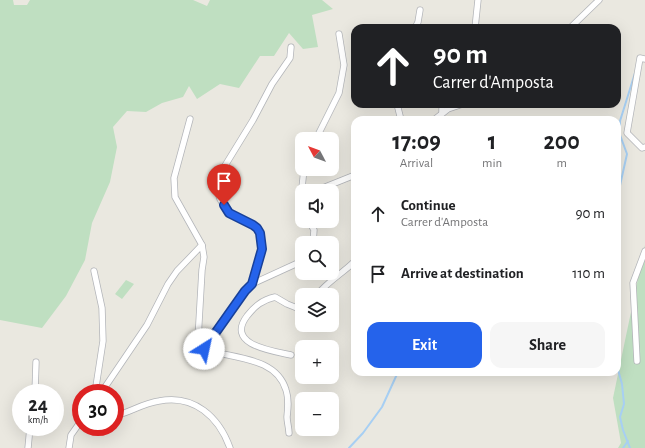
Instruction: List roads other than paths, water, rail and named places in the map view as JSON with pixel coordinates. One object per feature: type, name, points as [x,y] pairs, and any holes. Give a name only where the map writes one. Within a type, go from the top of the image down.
[{"type":"street","points":[[475,24],[478,0]]},
{"type":"street","points":[[574,24],[599,0]]},
{"type":"street","points":[[417,24],[420,10]]},
{"type":"street","points":[[320,132],[339,93],[344,65],[338,34]]},
{"type":"street","points":[[252,284],[262,249],[260,233],[253,225],[229,213],[219,198],[218,177],[253,120],[272,84],[290,58],[291,47]]},
{"type":"street","points":[[643,59],[627,133],[642,148],[645,147]]},
{"type":"street","points":[[442,108],[442,114]]},
{"type":"street","points":[[439,116],[451,108]]},
{"type":"street","points":[[190,118],[174,178],[175,197],[202,245],[204,257],[198,339],[204,349],[215,353],[249,359],[275,372],[281,379],[286,389],[288,399],[287,418],[290,433]]},
{"type":"street","points":[[332,184],[351,177]]},
{"type":"street","points":[[107,384],[147,325],[168,284],[202,245]]},
{"type":"street","points":[[636,361],[633,283],[645,251]]},
{"type":"street","points":[[204,349],[245,291],[252,284],[295,264]]},
{"type":"street","points":[[323,288],[351,265]]},
{"type":"street","points":[[94,270],[102,308],[103,341],[96,384]]},
{"type":"street","points":[[292,355],[253,344],[243,337],[241,330],[247,316],[257,304],[265,299],[275,297],[295,307]]},
{"type":"street","points":[[35,384],[36,362]]},
{"type":"street","points":[[124,413],[158,401],[170,399],[182,401],[205,411],[214,419],[221,429],[230,448]]},
{"type":"street","points":[[69,448],[72,434]]},
{"type":"street","points":[[28,448],[29,436]]},
{"type":"waterway","points":[[621,118],[635,73]]},
{"type":"waterway","points":[[621,138],[627,154],[621,181]]},
{"type":"waterway","points":[[349,448],[363,433],[382,407],[396,376]]},
{"type":"waterway","points":[[620,376],[624,404],[620,417],[630,448]]},
{"type":"waterway","points":[[623,448],[628,441]]}]
